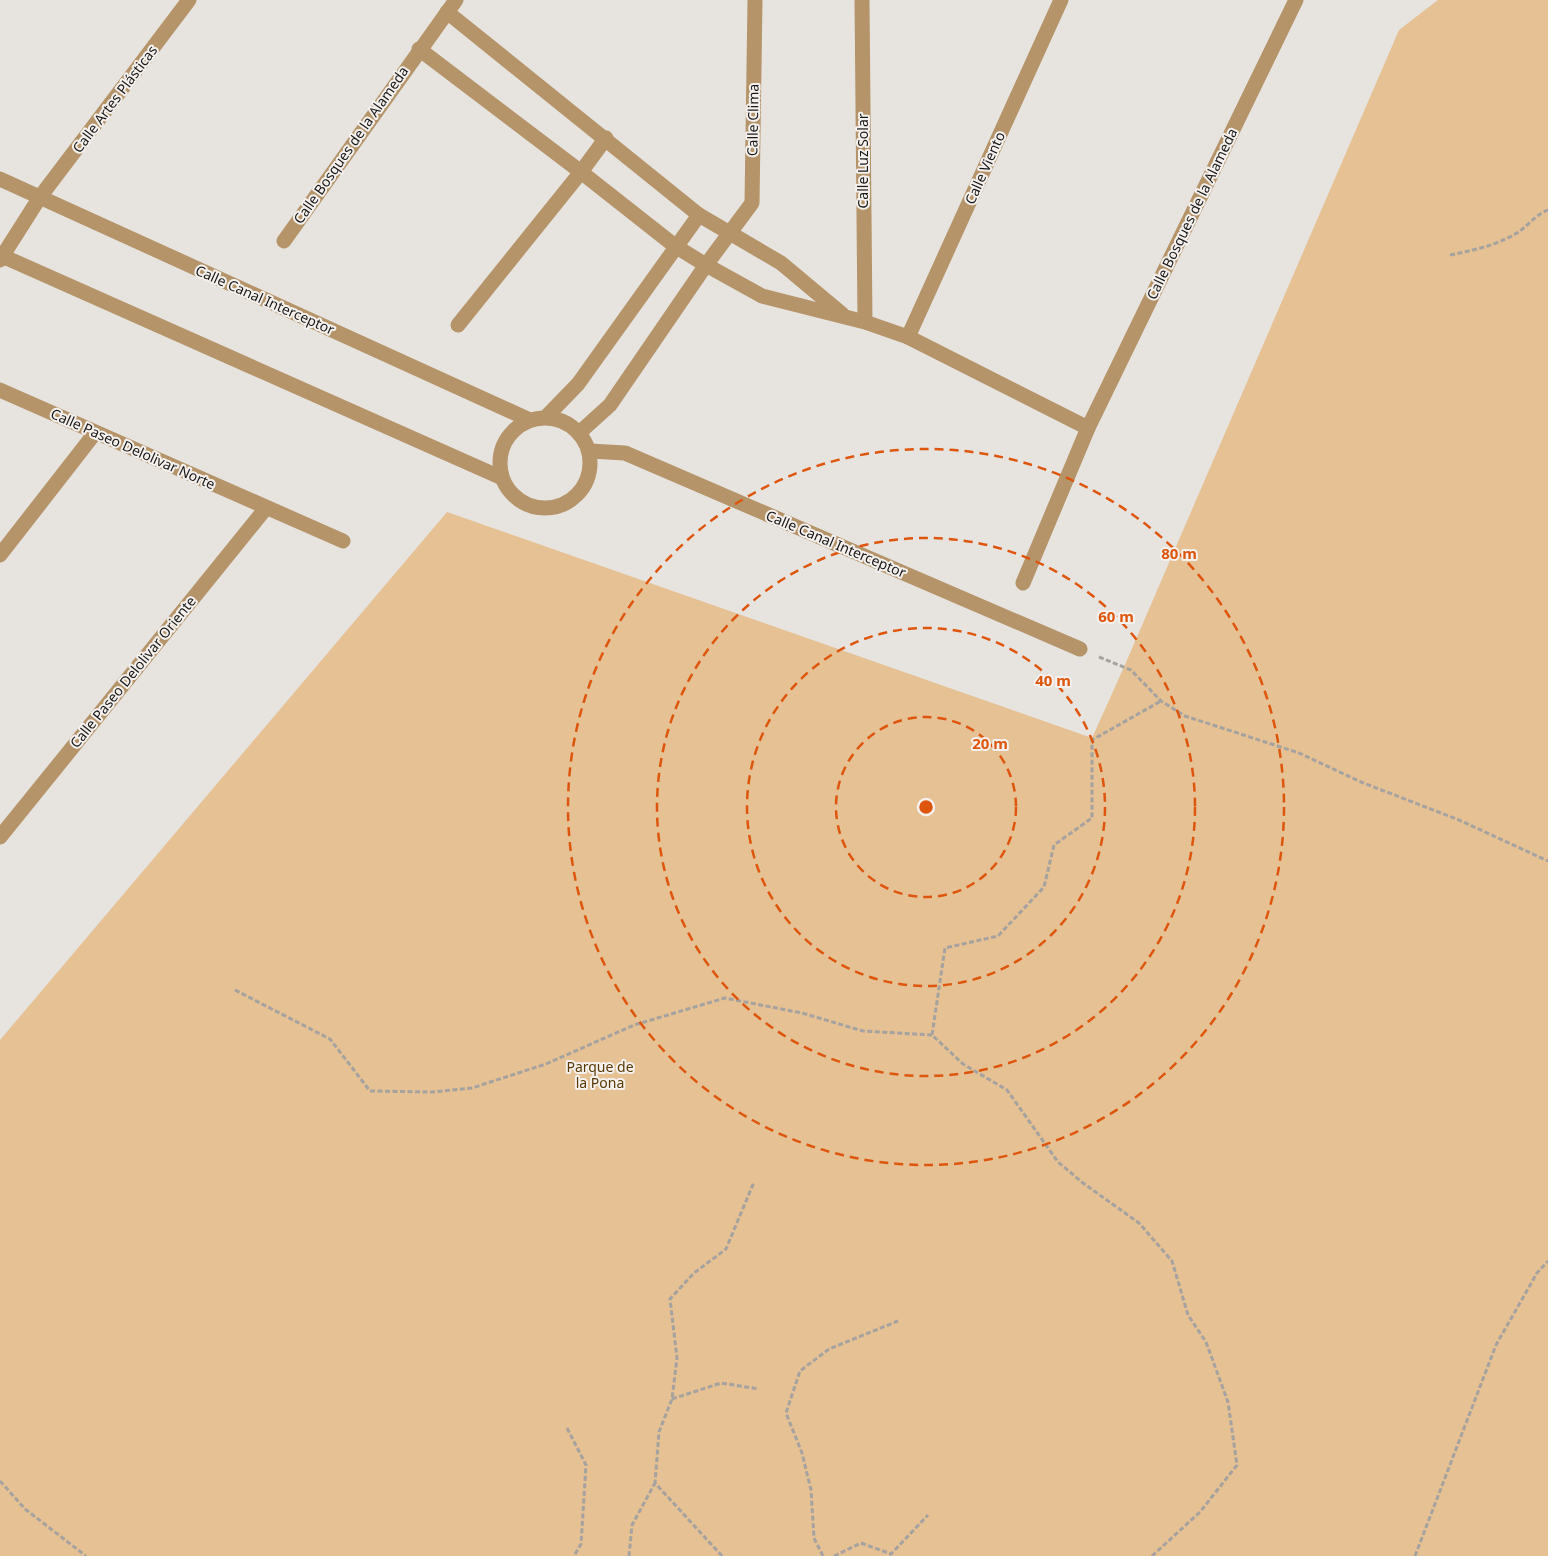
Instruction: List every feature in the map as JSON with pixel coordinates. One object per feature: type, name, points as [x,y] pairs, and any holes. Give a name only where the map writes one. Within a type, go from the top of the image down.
[{"type":"street","name":"Calle Artes Plásticas","points":[[1,257],[40,197],[189,0]]},
{"type":"street","name":"Calle Clima","points":[[729,233],[752,204],[755,0]]},
{"type":"street","name":"Calle Luz Solar","points":[[862,0],[865,322]]},
{"type":"street","name":"Calle Viento","points":[[908,337],[1061,0]]},
{"type":"street","name":"Calle Bosques de la Alameda","points":[[1023,583],[1088,428],[1296,0]]},
{"type":"street","name":"Calle Bosques de la Alameda","points":[[284,241],[419,49],[452,6],[699,215],[782,263],[845,317]]},
{"type":"street","name":"Calle Bosques de la Alameda","points":[[419,49],[676,246],[706,265],[762,296],[865,322],[908,337],[1088,428]]},
{"type":"street","points":[[458,325],[606,138]]},
{"type":"street","name":"Calle Canal Interceptor","points":[[0,179],[530,420]]},
{"type":"street","points":[[546,417],[578,384],[699,215]]},
{"type":"street","points":[[579,433],[610,405],[729,233]]},
{"type":"street","points":[[1,257],[502,478]]},
{"type":"street","name":"Calle Paseo Delolivar Norte","points":[[0,390],[344,541]]},
{"type":"street","points":[[546,417],[561,420],[579,433],[590,451],[591,467],[587,481],[578,494],[566,503],[551,508],[536,507],[522,502],[510,491],[502,478],[500,464],[502,450],[508,437],[517,427],[530,420],[546,417]]},
{"type":"street","points":[[0,555],[95,432]]},
{"type":"street","name":"Calle Canal Interceptor","points":[[590,451],[625,453],[1080,649]]},
{"type":"street","name":"Calle Paseo Delolivar Oriente","points":[[0,837],[266,508]]},
{"type":"path","points":[[1450,255],[1494,246],[1519,232],[1539,214],[1548,210]]},
{"type":"path","points":[[1080,649],[1131,670],[1161,701],[1185,716],[1299,753],[1361,782],[1458,820],[1548,861]]},
{"type":"path","points":[[932,1036],[945,948],[998,936],[1044,887],[1054,845],[1092,818],[1092,740],[1161,701]]},
{"type":"path","points":[[236,990],[330,1039],[370,1091],[432,1092],[472,1088],[546,1064],[634,1024],[724,998],[802,1014],[863,1031],[932,1036],[963,1064],[1007,1090],[1058,1162],[1083,1183],[1139,1223],[1172,1261],[1188,1315],[1206,1342],[1228,1402],[1237,1465],[1200,1512],[1152,1556]]},
{"type":"path","points":[[629,1556],[632,1525],[655,1484],[659,1432],[672,1399],[677,1358],[670,1299],[694,1273],[726,1249],[754,1182]]},
{"type":"path","points":[[1414,1556],[1496,1345],[1537,1273],[1548,1261]]},
{"type":"path","points":[[823,1556],[814,1538],[811,1490],[802,1453],[786,1413],[800,1371],[829,1349],[898,1322]]},
{"type":"path","points":[[672,1399],[721,1383],[759,1389]]},
{"type":"path","points":[[567,1428],[586,1465],[582,1544],[574,1556]]},
{"type":"path","points":[[0,1481],[25,1509],[86,1556]]},
{"type":"path","points":[[655,1484],[722,1556]]},
{"type":"path","points":[[834,1556],[861,1543],[891,1554],[928,1516]]},
{"type":"green space","name":"Parque de la Pona","points":[[1438,0],[1548,0],[1548,1556],[0,1556],[0,1040],[447,512],[1092,738],[1399,30]]}]
